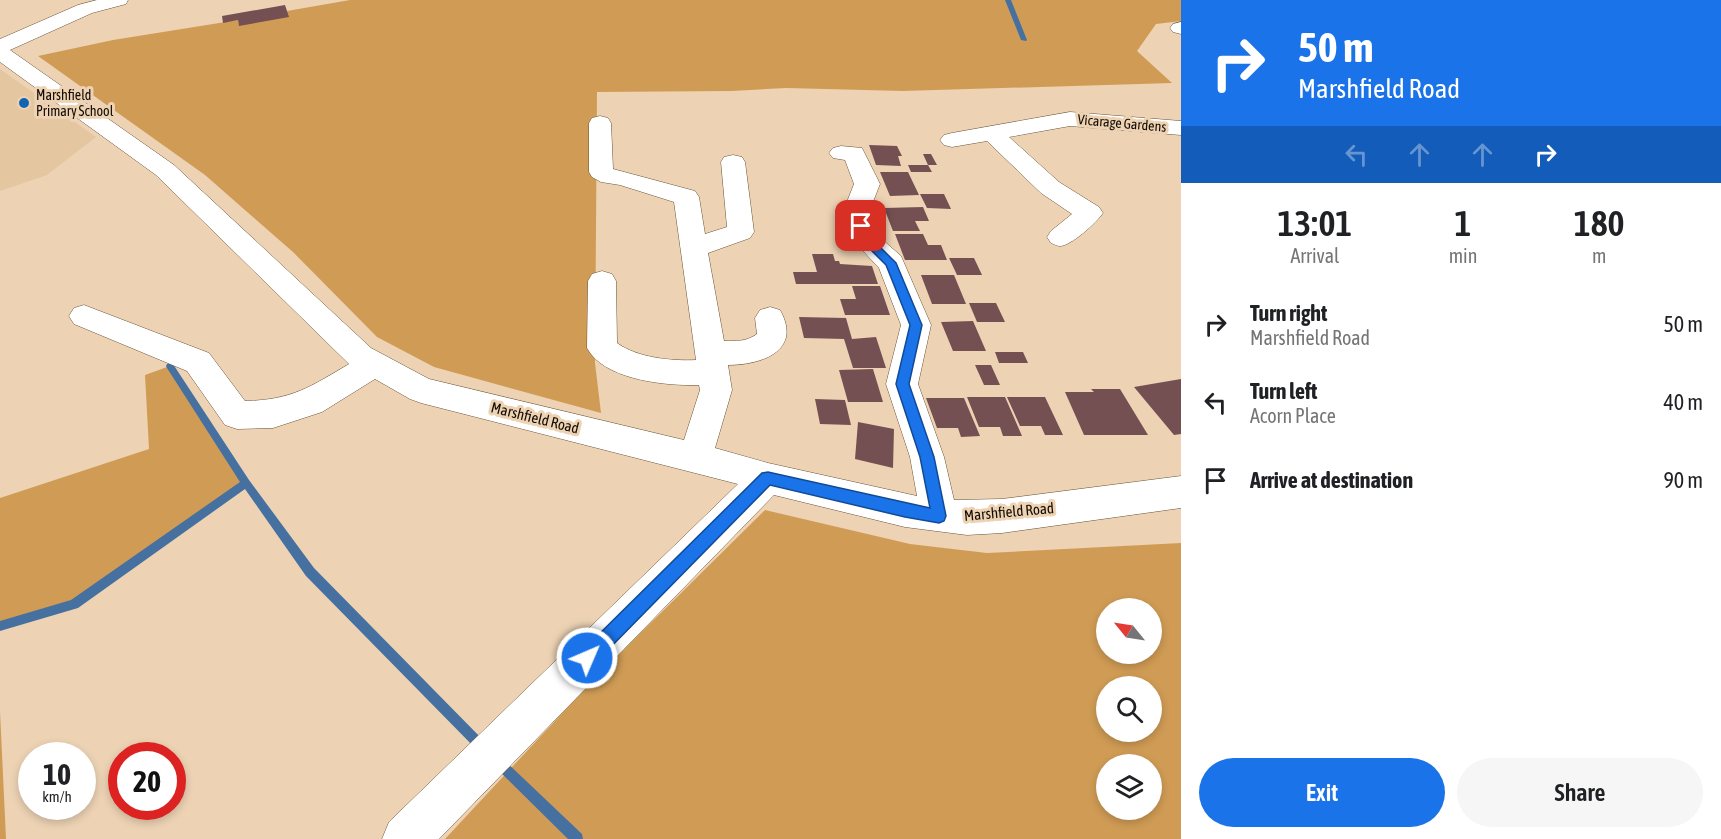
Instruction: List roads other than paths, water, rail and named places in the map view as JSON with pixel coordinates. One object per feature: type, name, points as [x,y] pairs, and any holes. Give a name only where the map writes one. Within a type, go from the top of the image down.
[{"type":"street","points":[[0,47],[82,5],[119,0]]},
{"type":"street","name":"Marshfield Road","points":[[0,52],[165,170],[360,356],[421,390],[694,457],[768,478],[905,511],[939,516],[967,518],[1002,516],[1181,492]]},
{"type":"street","name":"Vicarage Gardens","points":[[952,140],[1070,119],[1181,128]]},
{"type":"street","points":[[600,123],[601,172],[610,177],[622,177],[686,197],[716,390],[694,457]]},
{"type":"street","points":[[993,134],[1040,181],[1069,202],[1090,213],[1060,237]]},
{"type":"street","points":[[841,153],[854,153],[867,184],[856,212],[866,239],[891,263],[916,325],[902,384],[927,457],[939,516]]},
{"type":"street","points":[[693,248],[741,232],[733,162]]},
{"type":"street","points":[[602,281],[602,348],[620,362],[678,373],[752,353],[763,348],[772,338],[770,318]]},
{"type":"street","points":[[84,316],[198,362],[237,416],[273,414],[311,403],[375,364]]},
{"type":"street","points":[[406,839],[768,478]]},
{"type":"waterway","points":[[1008,0],[1024,40]]},
{"type":"waterway","points":[[170,366],[246,483]]},
{"type":"waterway","points":[[0,626],[74,604],[246,483]]},
{"type":"waterway","points":[[246,483],[310,572],[483,748]]},
{"type":"waterway","points":[[497,761],[577,839]]},
{"type":"place","name":"Marshfield Primary School","points":[[24,103]]}]
